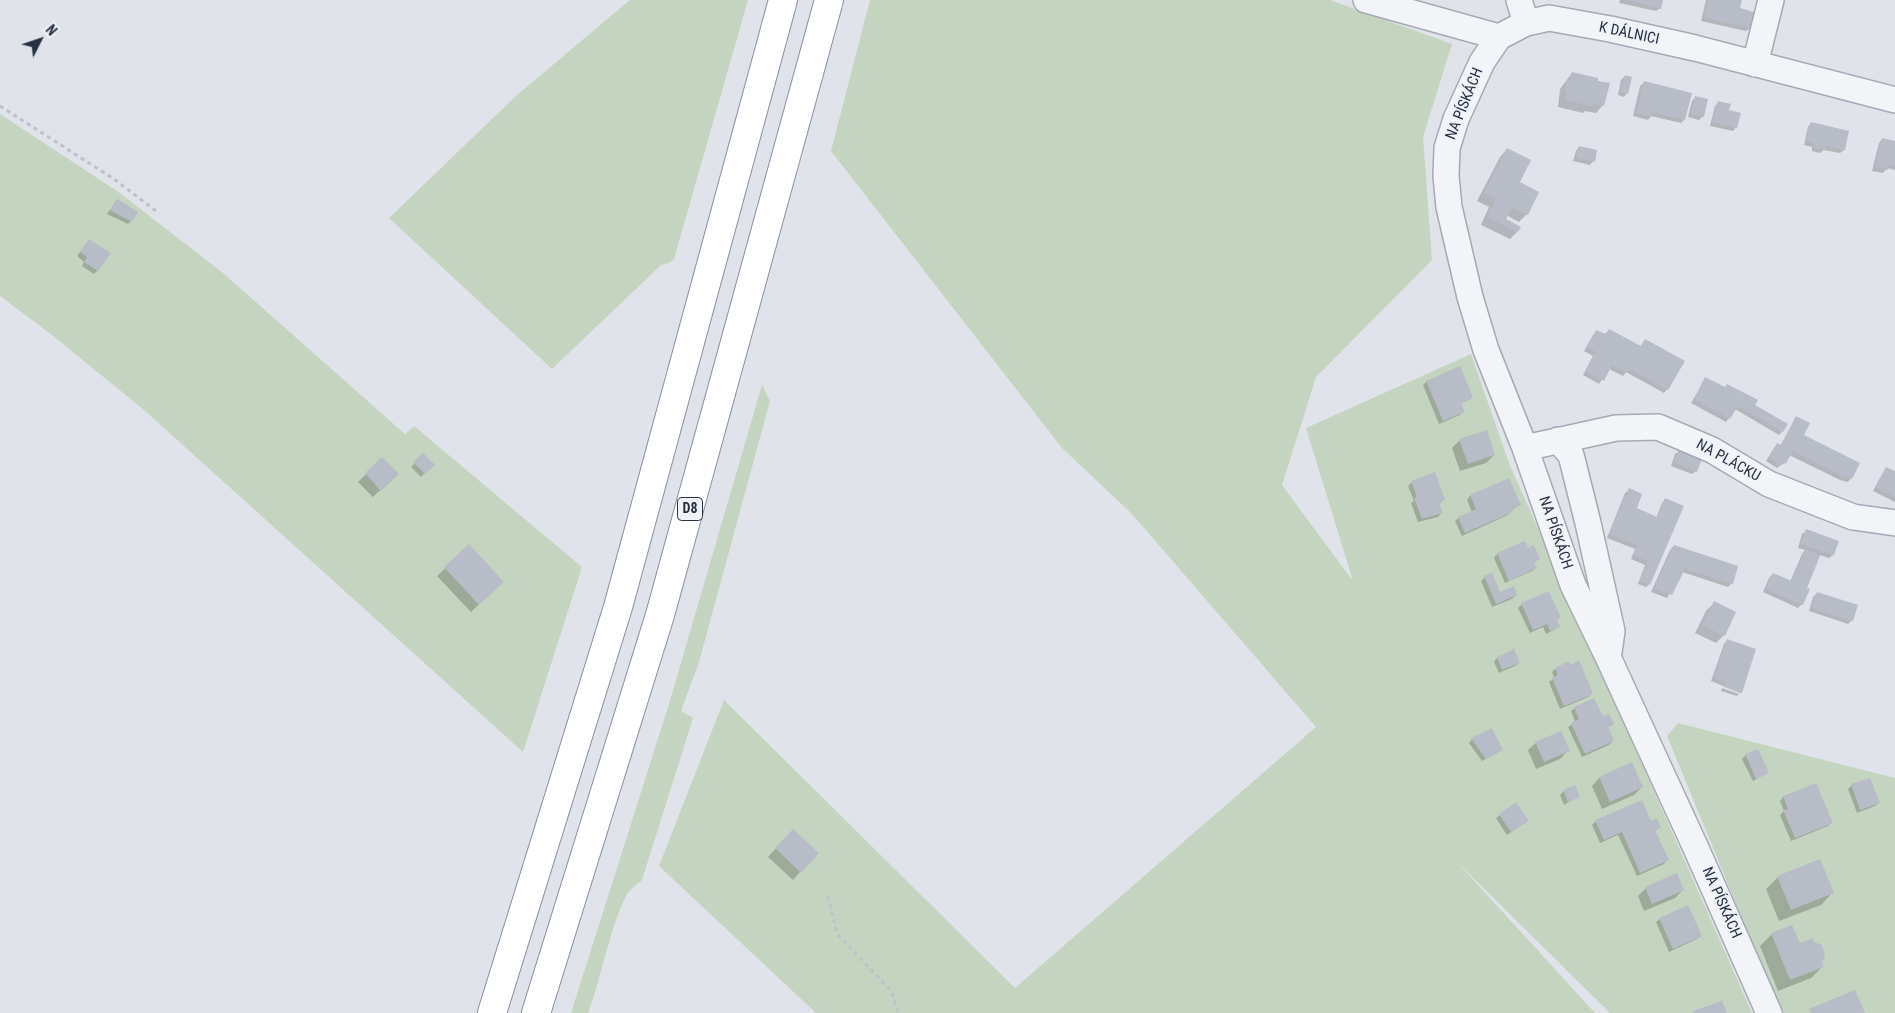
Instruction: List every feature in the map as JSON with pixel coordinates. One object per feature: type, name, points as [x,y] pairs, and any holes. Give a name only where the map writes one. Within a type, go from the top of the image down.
[{"type":"highway","points":[[492,1013],[618,607],[783,0]]},
{"type":"highway","name":"D8","points":[[536,1013],[660,615],[829,0]]},
{"type":"street","points":[[1366,0],[1499,37]]},
{"type":"street","points":[[1519,0],[1526,23]]},
{"type":"street","points":[[1755,64],[1771,0]]},
{"type":"street","name":"K DÁLNICI","points":[[1499,37],[1526,23],[1549,18],[1610,29],[1895,100]]},
{"type":"street","name":"NA PÍSKÁCH","points":[[1499,37],[1482,62],[1456,119],[1447,148],[1446,176],[1449,207],[1470,297],[1486,350],[1525,448],[1573,585],[1695,846],[1769,1013]]},
{"type":"street","name":"NA PLÁCKU","points":[[1525,448],[1616,428],[1658,427],[1712,450],[1769,484],[1853,517],[1895,522]]},
{"type":"street","points":[[1558,440],[1570,455],[1588,523],[1612,631],[1608,657]]},
{"type":"path","points":[[0,106],[114,179],[156,211]]},
{"type":"path","points":[[828,896],[837,934],[892,992],[898,1013]]},
{"type":"green space","points":[[630,0],[748,0],[674,259],[669,263],[661,265],[552,369],[389,218],[517,95]]},
{"type":"green space","points":[[870,0],[1330,0],[1452,44],[1423,137],[1432,260],[1316,377],[1282,485],[1353,581],[1306,428],[1471,354],[1509,463],[1752,1013],[1610,1013],[1457,862],[1595,1013],[816,1013],[659,866],[724,700],[1015,988],[1316,727],[1132,514],[1062,448],[831,151]],"holes":[[[1516,802],[1528,821],[1511,832],[1499,814]]]},
{"type":"green space","points":[[0,114],[120,193],[223,273],[405,434],[414,426],[582,567],[523,752],[144,410],[52,335],[0,296]]},
{"type":"green space","points":[[762,385],[770,401],[699,662],[681,711],[693,718],[642,880],[627,894],[620,909],[588,1013],[571,1013],[669,704]]},
{"type":"green space","points":[[1678,723],[1895,778],[1895,1013],[1781,1013],[1667,736]]},
{"type":"building","points":[[1627,0],[1663,0],[1661,9]]},
{"type":"building","points":[[1708,0],[1742,0],[1740,8],[1754,12],[1751,28],[1704,18]]},
{"type":"building","points":[[1572,72],[1610,83],[1604,106],[1593,103],[1592,106],[1565,100],[1567,80],[1570,80]]},
{"type":"building","points":[[1625,75],[1632,77],[1628,94],[1620,92]]},
{"type":"building","points":[[1644,81],[1692,93],[1685,120],[1653,112],[1652,117],[1636,113]]},
{"type":"building","points":[[1695,96],[1708,99],[1704,117],[1691,114]]},
{"type":"building","points":[[1718,101],[1731,104],[1729,110],[1741,113],[1737,128],[1713,122]]},
{"type":"building","points":[[1811,122],[1849,131],[1845,150],[1826,146],[1825,150],[1814,148],[1815,144],[1806,141]]},
{"type":"building","points":[[1882,138],[1895,141],[1895,166],[1889,165],[1888,170],[1875,167]]},
{"type":"building","points":[[1579,146],[1597,150],[1595,162],[1576,158]]},
{"type":"building","points":[[1507,148],[1531,160],[1520,182],[1539,192],[1528,215],[1512,207],[1506,219],[1521,227],[1518,232],[1487,217],[1496,199],[1484,193]]},
{"type":"building","points":[[117,199],[138,212],[132,222],[110,210]]},
{"type":"building","points":[[89,239],[111,253],[98,271],[84,262],[87,257],[80,252]]},
{"type":"building","points":[[1609,329],[1641,346],[1645,339],[1685,361],[1668,390],[1630,369],[1627,373],[1612,365],[1604,381],[1585,371],[1596,352],[1587,347],[1596,330],[1606,334]]},
{"type":"building","points":[[1460,366],[1473,398],[1461,403],[1465,412],[1443,421],[1426,381]]},
{"type":"building","points":[[1705,377],[1725,387],[1727,384],[1758,400],[1755,405],[1788,424],[1783,432],[1738,406],[1730,419],[1694,399]]},
{"type":"building","points":[[1796,416],[1810,423],[1804,435],[1860,463],[1852,479],[1844,477],[1793,451],[1786,463],[1781,465],[1769,458],[1777,443],[1781,445]]},
{"type":"building","points":[[1487,430],[1495,455],[1468,464],[1459,439]]},
{"type":"building","points":[[1679,449],[1702,459],[1697,472],[1674,462]]},
{"type":"building","points":[[423,453],[435,465],[425,474],[413,462]]},
{"type":"building","points":[[382,457],[399,474],[381,491],[365,473]]},
{"type":"building","points":[[1886,467],[1895,471],[1895,497],[1875,487]]},
{"type":"building","points":[[1435,472],[1445,500],[1439,503],[1443,513],[1422,519],[1414,498],[1417,497],[1411,481]]},
{"type":"building","points":[[1509,478],[1521,505],[1512,509],[1513,512],[1465,533],[1458,517],[1476,509],[1470,495]]},
{"type":"building","points":[[1629,488],[1642,494],[1637,508],[1657,517],[1665,498],[1684,506],[1650,585],[1640,581],[1648,561],[1633,555],[1637,545],[1609,534]]},
{"type":"building","points":[[1806,529],[1839,541],[1834,555],[1801,544]]},
{"type":"building","points":[[1525,541],[1528,548],[1534,545],[1540,559],[1534,562],[1537,568],[1509,581],[1497,553]]},
{"type":"building","points":[[469,544],[504,582],[479,605],[444,567]]},
{"type":"building","points":[[1674,545],[1738,566],[1733,584],[1685,569],[1672,595],[1654,589]]},
{"type":"building","points":[[1805,549],[1820,556],[1807,588],[1810,589],[1803,605],[1766,589],[1773,573],[1792,581]]},
{"type":"building","points":[[1492,573],[1500,592],[1514,586],[1517,595],[1496,604],[1484,576]]},
{"type":"building","points":[[1549,591],[1561,618],[1557,620],[1560,627],[1550,631],[1547,624],[1533,630],[1521,603]]},
{"type":"building","points":[[1817,592],[1858,605],[1853,621],[1811,608]]},
{"type":"building","points":[[1714,601],[1736,612],[1725,636],[1702,625]]},
{"type":"building","points":[[1727,639],[1756,649],[1742,693],[1724,687],[1726,682],[1714,678]]},
{"type":"building","points":[[1514,649],[1520,663],[1502,670],[1497,657]]},
{"type":"building","points":[[1579,660],[1593,694],[1564,706],[1552,678],[1558,675],[1555,668],[1569,661],[1570,665]]},
{"type":"building","points":[[1594,698],[1603,716],[1609,714],[1614,724],[1608,727],[1614,741],[1585,754],[1571,723],[1579,719],[1574,707]]},
{"type":"building","points":[[1492,728],[1503,750],[1486,759],[1471,738]]},
{"type":"building","points":[[1561,731],[1570,751],[1544,762],[1535,742]]},
{"type":"building","points":[[1758,749],[1769,773],[1756,779],[1745,754]]},
{"type":"building","points":[[1632,762],[1643,787],[1610,802],[1599,777]]},
{"type":"building","points":[[1870,778],[1880,803],[1860,810],[1851,784]]},
{"type":"building","points":[[1816,783],[1833,823],[1795,838],[1783,810],[1788,809],[1783,796]]},
{"type":"building","points":[[1575,785],[1580,797],[1568,802],[1563,790]]},
{"type":"building","points":[[1642,800],[1651,821],[1657,818],[1661,828],[1655,830],[1669,860],[1640,873],[1622,832],[1604,840],[1595,820]]},
{"type":"building","points":[[1516,802],[1529,821],[1511,832],[1499,814]]},
{"type":"building","points":[[793,829],[819,853],[801,873],[775,848]]},
{"type":"building","points":[[1820,859],[1834,893],[1791,910],[1777,876]]},
{"type":"building","points":[[1677,873],[1684,890],[1652,904],[1645,887]]},
{"type":"building","points":[[1688,905],[1702,936],[1673,949],[1659,918]]},
{"type":"building","points":[[1792,925],[1800,943],[1813,938],[1814,942],[1822,945],[1825,955],[1822,963],[1824,967],[1790,980],[1771,933]]},
{"type":"building","points":[[1855,990],[1865,1013],[1811,1013],[1809,1009]]},
{"type":"building","points":[[1722,1001],[1727,1013],[1693,1013],[1693,1011]]}]
